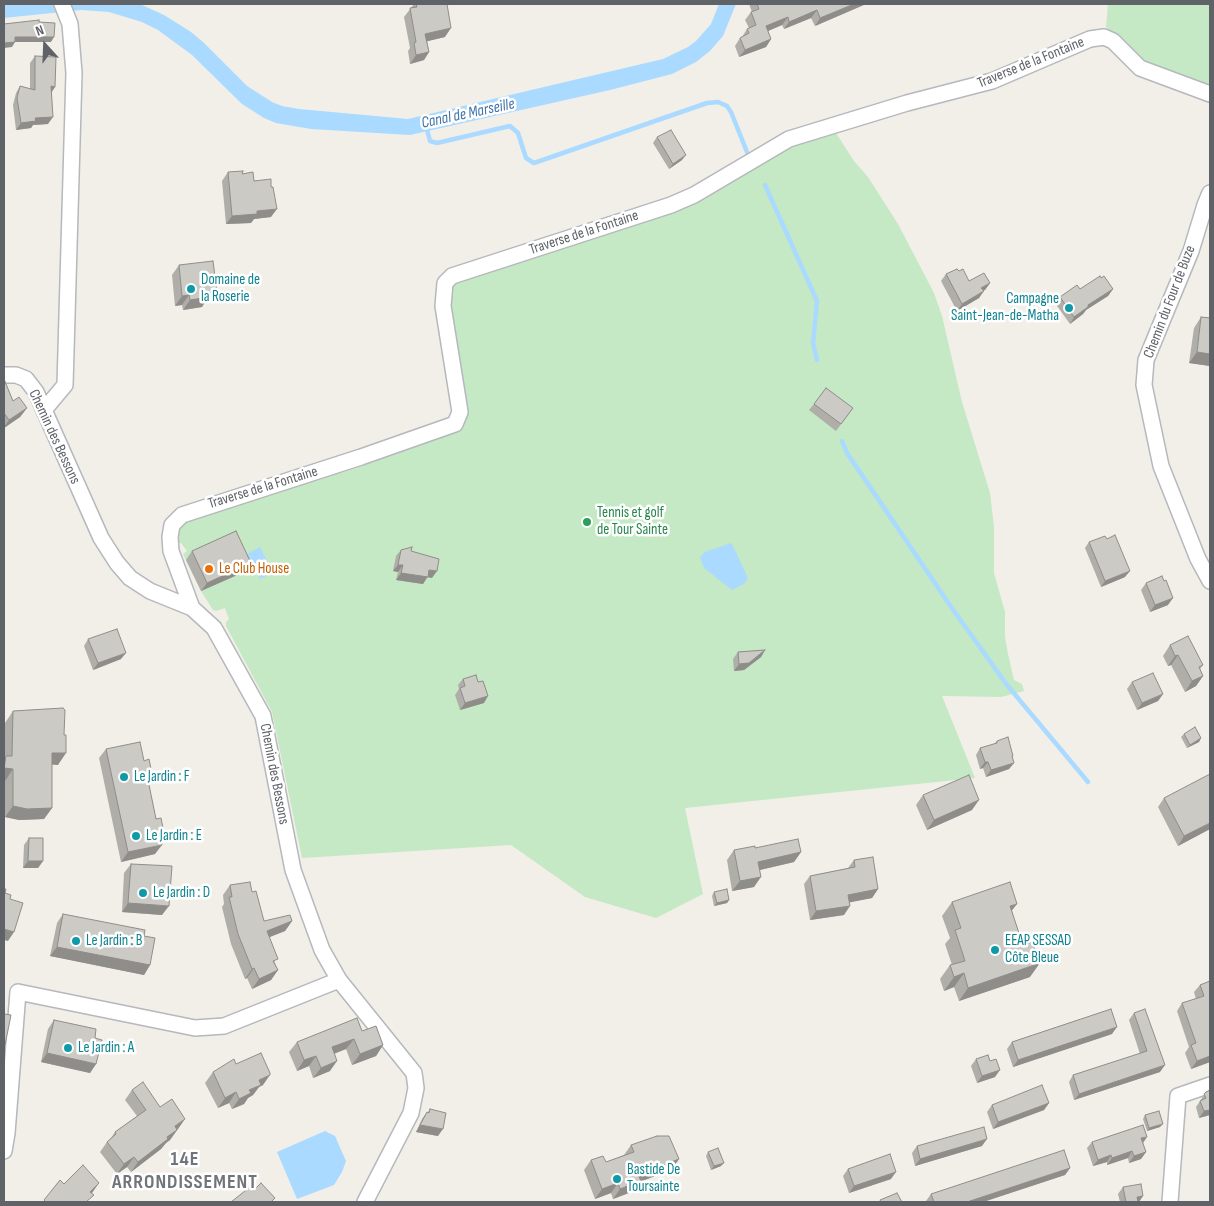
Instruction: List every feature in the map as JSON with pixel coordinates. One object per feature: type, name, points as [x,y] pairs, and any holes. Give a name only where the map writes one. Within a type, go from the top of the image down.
[{"type":"street","points":[[44,410],[65,385],[74,73],[70,24],[62,4]]},
{"type":"street","name":"Traverse de la Fontaine","points":[[192,608],[171,551],[172,525],[182,515],[361,457],[455,424],[460,412],[443,306],[445,283],[452,276],[671,205],[694,194],[789,139],[907,103],[992,82],[1090,39],[1104,37],[1113,41],[1140,68],[1210,94]]},
{"type":"street","name":"Chemin du Four de Buze","points":[[1210,193],[1191,251],[1146,360],[1144,385],[1161,466],[1198,558],[1210,580]]},
{"type":"street","name":"Chemin des Bessons","points":[[4,375],[16,375],[26,379],[36,392],[101,538],[117,563],[130,578],[150,591],[192,608],[214,628],[262,716],[293,870],[322,950],[339,980],[414,1072],[416,1088],[411,1113],[365,1202]]},
{"type":"street","points":[[4,1151],[18,992],[195,1028],[224,1026],[339,980]]},
{"type":"street","points":[[1170,1202],[1178,1096],[1210,1085]]},
{"type":"green space","points":[[1108,4],[1210,4],[1210,89],[1143,64],[1129,51],[1127,43],[1123,40],[1120,42],[1106,27]]},
{"type":"green space","name":"Tennis et golf de Tour Sainte","points":[[834,130],[854,161],[868,177],[898,224],[934,293],[942,316],[962,402],[990,493],[994,527],[994,573],[1005,612],[1005,637],[1014,680],[1022,684],[1024,691],[1001,697],[942,696],[975,778],[685,808],[703,894],[656,918],[585,897],[511,845],[302,858],[272,712],[226,626],[226,622],[229,619],[225,608],[213,610],[201,591],[183,554],[187,551],[181,543],[176,543],[176,528],[184,517],[330,471],[337,474],[360,467],[364,458],[461,424],[448,295],[454,280],[673,207],[785,144]]},
{"type":"water","name":"Canal de Marseille","points":[[4,4],[140,4],[164,15],[191,32],[247,86],[272,102],[299,109],[408,119],[663,59],[696,41],[711,24],[719,4],[736,4],[723,36],[710,51],[696,62],[672,74],[610,90],[410,135],[311,129],[276,123],[242,104],[192,55],[158,30],[142,22],[109,12],[81,10],[4,18]]},
{"type":"water","points":[[731,543],[748,578],[744,584],[732,590],[704,568],[700,557],[705,552]]},
{"type":"water","points":[[260,547],[273,573],[260,579],[247,554]]},
{"type":"water","points":[[325,1131],[335,1136],[346,1161],[342,1172],[334,1185],[297,1199],[277,1152]]},
{"type":"building","points":[[416,4],[447,4],[451,28],[425,34],[429,52],[416,55],[414,43],[416,42],[410,8],[417,7]]},
{"type":"building","points":[[757,4],[854,4],[820,18],[817,10],[789,22],[788,17],[766,26],[771,39],[745,50],[740,38],[749,33],[747,29],[756,25],[751,12],[759,9]]},
{"type":"building","points":[[39,20],[39,22],[55,23],[54,37],[15,37],[15,42],[4,43],[4,24]]},
{"type":"building","points":[[35,56],[56,57],[55,87],[51,86],[53,117],[35,118],[36,121],[21,123],[17,98],[20,86],[35,90]]},
{"type":"building","points":[[671,130],[686,155],[673,164],[657,137]]},
{"type":"building","points":[[243,171],[242,174],[253,172],[254,181],[271,179],[271,187],[273,187],[277,209],[257,211],[257,214],[232,216],[228,172]]},
{"type":"building","points":[[213,261],[217,292],[208,293],[209,297],[190,300],[189,295],[182,296],[179,265]]},
{"type":"building","points":[[957,269],[959,271],[963,269],[969,281],[984,273],[990,283],[981,288],[984,291],[962,304],[946,274]]},
{"type":"building","points":[[1100,276],[1101,278],[1104,276],[1113,289],[1088,305],[1088,307],[1074,317],[1060,297],[1077,285],[1080,289]]},
{"type":"building","points":[[1201,317],[1210,318],[1210,354],[1197,352]]},
{"type":"building","points":[[4,379],[13,401],[19,397],[27,408],[9,420],[4,413]]},
{"type":"building","points":[[826,388],[853,408],[841,424],[814,404]]},
{"type":"building","points":[[236,531],[251,563],[207,583],[192,551]]},
{"type":"building","points":[[1115,535],[1130,571],[1105,581],[1089,542],[1105,536],[1107,539]]},
{"type":"building","points":[[412,547],[411,551],[439,559],[437,571],[429,570],[428,577],[401,573],[403,565],[398,565],[401,550]]},
{"type":"building","points":[[1162,576],[1164,581],[1166,580],[1173,598],[1155,605],[1146,583]]},
{"type":"building","points":[[117,629],[126,653],[98,663],[88,639]]},
{"type":"building","points":[[1188,636],[1203,665],[1199,667],[1203,676],[1192,681],[1178,655],[1175,656],[1170,645]]},
{"type":"building","points":[[765,650],[749,663],[739,664],[738,652]]},
{"type":"building","points":[[1153,673],[1163,694],[1142,703],[1132,682]]},
{"type":"building","points":[[476,675],[478,682],[483,681],[488,696],[465,703],[460,688],[465,686],[463,679]]},
{"type":"building","points":[[63,708],[65,710],[64,735],[66,735],[66,753],[52,753],[52,808],[27,809],[13,806],[13,769],[4,768],[6,756],[12,756],[13,711]]},
{"type":"building","points":[[1195,727],[1201,738],[1190,745],[1184,734]]},
{"type":"building","points":[[1008,737],[1014,763],[991,770],[988,762],[985,762],[980,748],[997,743],[997,741]]},
{"type":"building","points":[[140,742],[144,761],[149,759],[152,774],[147,775],[156,819],[161,818],[164,833],[159,833],[162,845],[128,852],[106,749]]},
{"type":"building","points":[[1210,774],[1210,823],[1184,836],[1164,798]]},
{"type":"building","points":[[969,775],[979,800],[934,820],[923,795]]},
{"type":"building","points":[[29,838],[43,838],[43,861],[28,861]]},
{"type":"building","points":[[798,839],[801,852],[758,862],[761,877],[740,881],[734,850],[755,846],[755,848]]},
{"type":"building","points":[[873,857],[878,889],[848,895],[850,906],[816,911],[810,876],[855,867],[854,860]]},
{"type":"building","points":[[131,864],[172,866],[169,906],[128,903]]},
{"type":"building","points":[[250,882],[252,892],[256,891],[264,921],[290,915],[292,921],[267,931],[278,959],[273,961],[278,970],[259,979],[254,968],[252,969],[238,934],[229,897],[232,897],[230,885]]},
{"type":"building","name":"EEAP SESSAD Côte Bleue","points":[[1010,882],[1017,904],[1010,906],[1023,945],[1032,942],[1040,963],[968,988],[964,973],[954,977],[950,965],[965,961],[955,930],[961,928],[952,902]]},
{"type":"building","points":[[4,889],[6,889],[5,893],[11,895],[10,899],[23,903],[14,932],[4,929]]},
{"type":"building","points":[[727,889],[729,900],[717,903],[714,892]]},
{"type":"building","points":[[63,914],[145,930],[144,936],[155,938],[150,965],[57,947]]},
{"type":"building","points":[[1210,981],[1210,1056],[1197,1061],[1191,1045],[1196,1043],[1182,1003],[1204,996],[1200,985]]},
{"type":"building","points":[[1111,1009],[1117,1027],[1018,1060],[1012,1042]]},
{"type":"building","points":[[1145,1009],[1165,1065],[1079,1094],[1073,1075],[1147,1051],[1134,1013]]},
{"type":"building","points":[[4,1014],[11,1015],[5,1045],[4,1044]]},
{"type":"building","points":[[357,1018],[362,1031],[376,1026],[383,1045],[360,1054],[354,1039],[332,1047],[337,1061],[321,1068],[316,1056],[304,1060],[297,1042]]},
{"type":"building","name":"Le Jardin : A","points":[[54,1020],[96,1029],[95,1038],[102,1040],[96,1064],[47,1053]]},
{"type":"building","points":[[261,1053],[270,1075],[259,1080],[261,1085],[249,1090],[251,1093],[239,1099],[236,1092],[225,1098],[213,1072],[234,1059],[236,1064]]},
{"type":"building","points":[[988,1055],[990,1061],[996,1059],[1000,1070],[982,1076],[976,1059]]},
{"type":"building","points":[[143,1082],[160,1107],[172,1099],[185,1119],[175,1126],[177,1130],[167,1137],[168,1139],[138,1162],[134,1157],[124,1164],[107,1142],[116,1134],[115,1132],[146,1110],[132,1090]]},
{"type":"building","points":[[1042,1085],[1049,1103],[998,1122],[992,1105]]},
{"type":"building","points":[[1210,1090],[1210,1110],[1204,1111],[1200,1101],[1206,1098],[1204,1094]]},
{"type":"building","points":[[430,1109],[446,1113],[443,1129],[420,1125]]},
{"type":"building","points":[[1159,1111],[1163,1124],[1149,1128],[1145,1115]]},
{"type":"building","points":[[1143,1125],[1147,1137],[1141,1138],[1146,1152],[1134,1156],[1132,1151],[1112,1158],[1111,1155],[1098,1160],[1092,1142]]},
{"type":"building","points":[[984,1127],[987,1139],[920,1159],[917,1146]]},
{"type":"building","name":"Bastide De Toursainte","points":[[657,1136],[669,1136],[679,1159],[638,1175],[641,1181],[620,1189],[618,1183],[602,1189],[591,1160],[603,1156],[606,1162],[634,1152],[631,1145]]},
{"type":"building","points":[[718,1148],[724,1163],[714,1166],[708,1152]]},
{"type":"building","points":[[1064,1150],[1070,1168],[967,1202],[934,1202],[931,1194]]},
{"type":"building","points":[[890,1154],[896,1172],[854,1186],[848,1169]]},
{"type":"building","points":[[83,1165],[99,1183],[90,1192],[94,1195],[86,1202],[46,1202],[44,1200],[60,1180],[64,1184]]},
{"type":"building","points":[[261,1183],[275,1198],[271,1202],[231,1202],[250,1187],[253,1191]]},
{"type":"building","points":[[1141,1184],[1143,1196],[1137,1197],[1138,1202],[1126,1202],[1123,1187]]},
{"type":"building","points":[[897,1193],[902,1202],[881,1202],[880,1200]]},
{"type":"waterway","name":"Canal de Marseille","points":[[426,126],[430,141],[437,143],[510,126],[518,133],[526,158],[534,163],[707,103],[718,102],[727,106],[731,112],[749,157]]},
{"type":"waterway","points":[[765,185],[817,301],[813,343],[817,360]]},
{"type":"waterway","points":[[842,441],[847,453],[949,604],[1007,685],[1088,782]]},
{"type":"place","name":"Domaine de la Roserie","points":[[191,289]]},
{"type":"place","name":"Campagne Saint-Jean-de-Matha","points":[[1069,308]]},
{"type":"place","name":"Tennis et golf de Tour Sainte","points":[[587,522]]},
{"type":"place","name":"Le Club House","points":[[209,569]]},
{"type":"place","name":"Le Jardin : F","points":[[124,777]]},
{"type":"place","name":"Le Jardin : E","points":[[136,836]]},
{"type":"place","name":"Le Jardin : D","points":[[143,893]]},
{"type":"place","name":"Le Jardin : B","points":[[76,941]]},
{"type":"place","name":"EEAP SESSAD Côte Bleue","points":[[995,950]]},
{"type":"place","name":"Le Jardin : A","points":[[68,1048]]},
{"type":"place","name":"Bastide De Toursainte","points":[[617,1179]]},
{"type":"district","name":"14E ARRONDISSEMENT","points":[[185,1172]]}]
